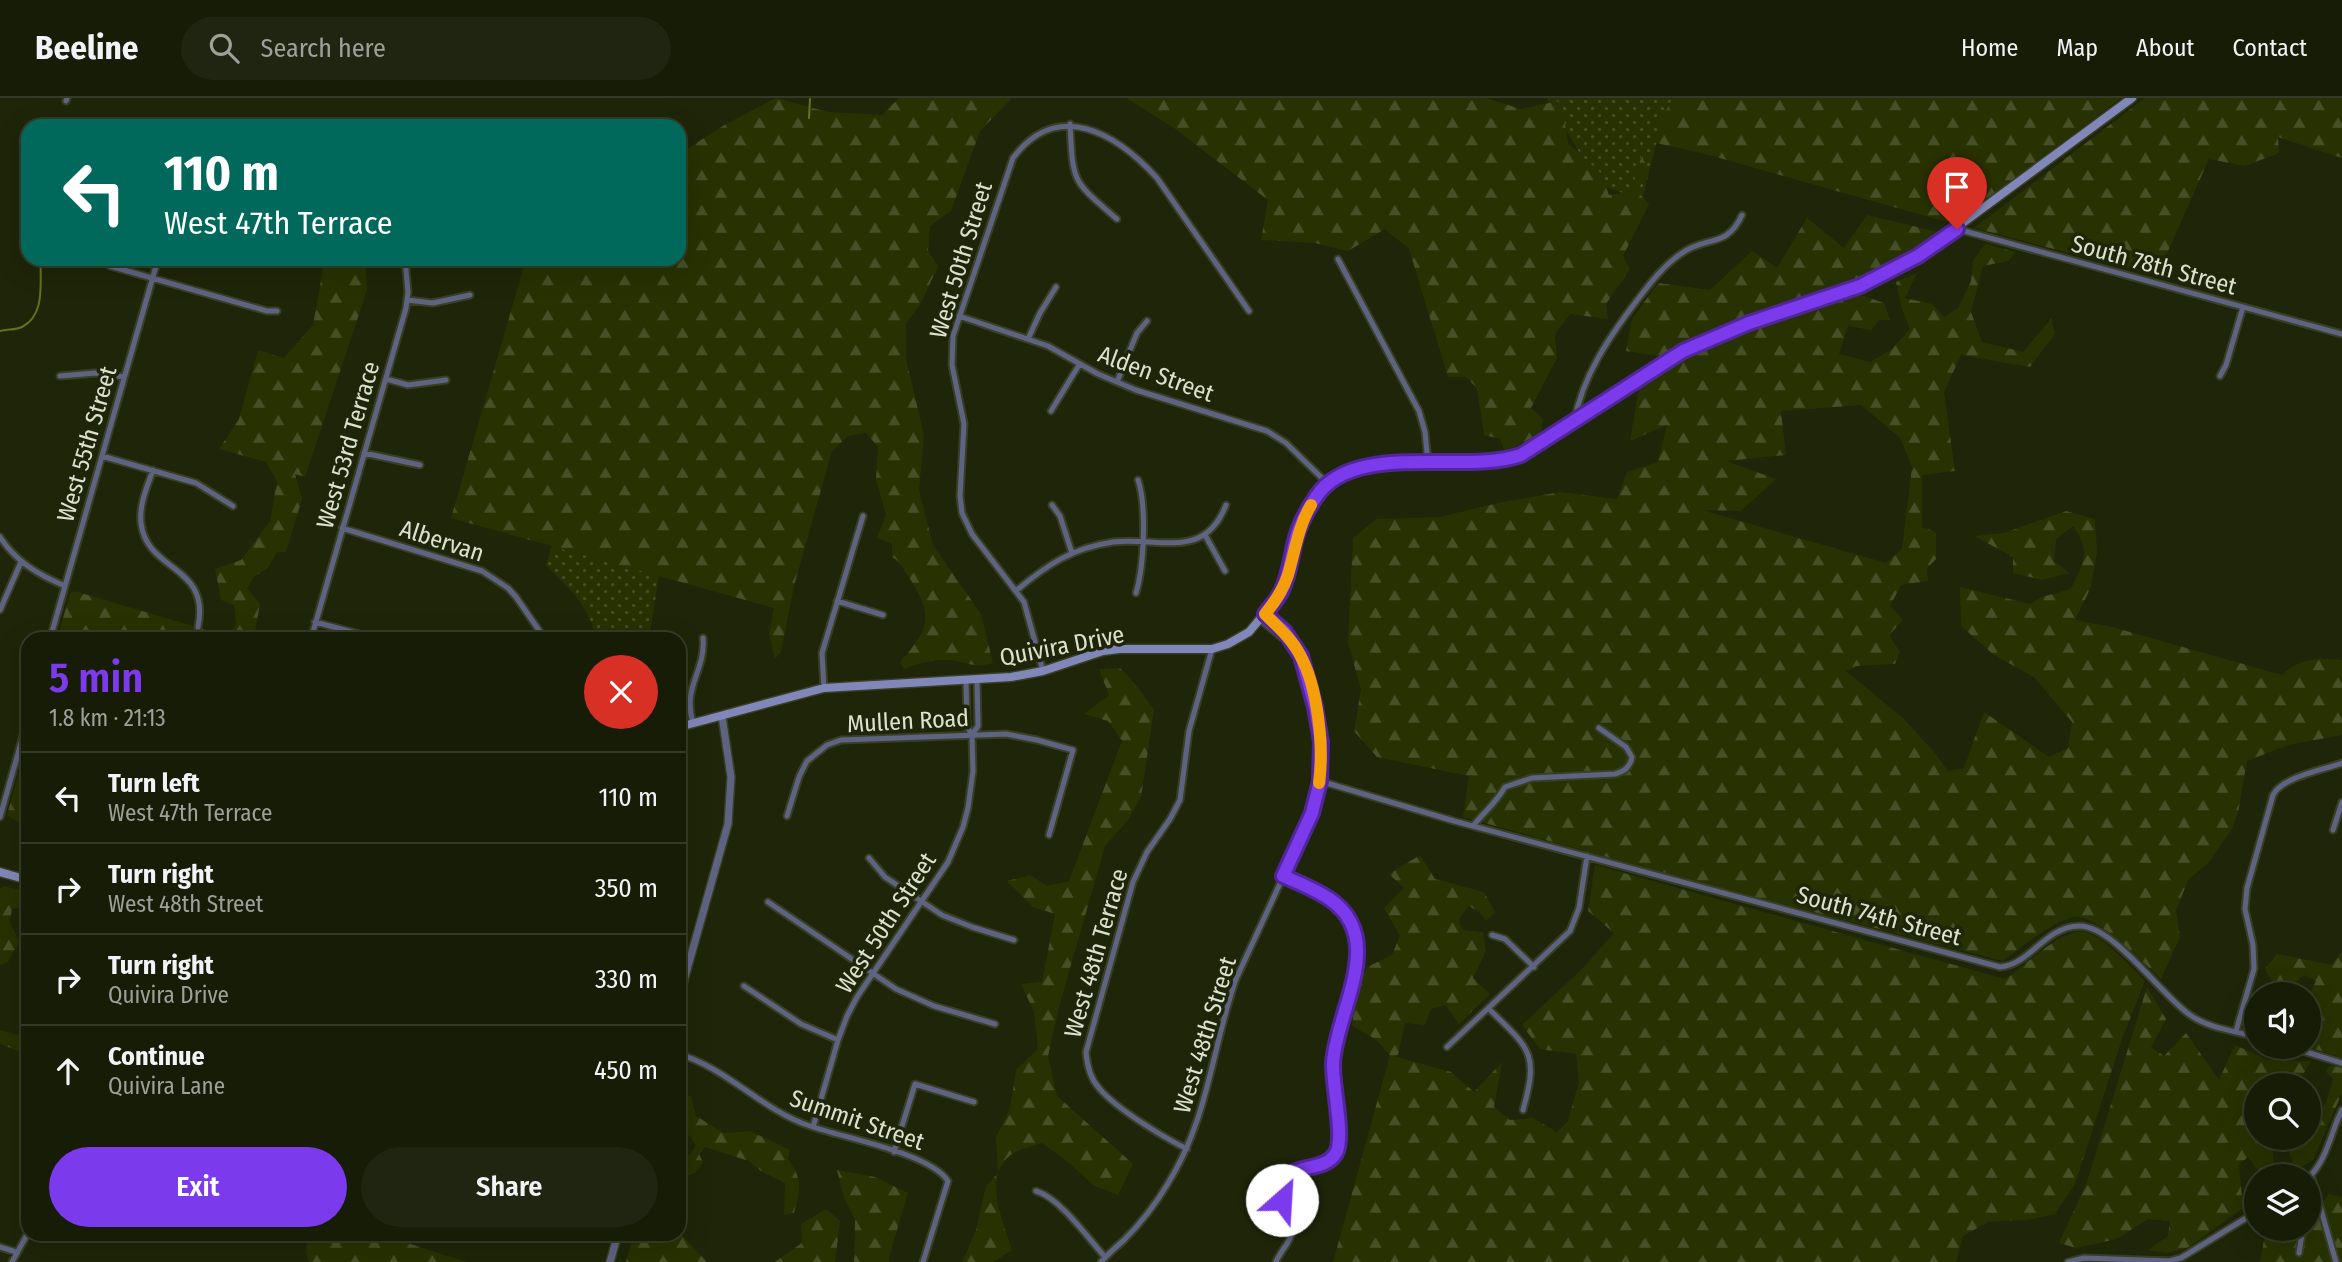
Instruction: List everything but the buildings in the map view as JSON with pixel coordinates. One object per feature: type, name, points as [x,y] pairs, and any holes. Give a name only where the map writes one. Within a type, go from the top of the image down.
[{"type":"main road","name":"Quivira Drive","points":[[686,725],[824,688],[977,681],[1043,671],[1119,649],[1212,649],[1228,644],[1249,632],[1280,595],[1288,575],[1296,536],[1308,510],[1318,494],[1346,471],[1358,467],[1498,460],[1527,452],[1683,351],[1749,323],[1860,286],[1918,256],[2132,98]]},
{"type":"main road","points":[[0,872],[21,878]]},
{"type":"street","points":[[1117,219],[1080,187],[1074,176],[1070,124],[1096,129],[1140,159],[1157,178],[1249,311]]},
{"type":"street","name":"West 50th Street","points":[[1043,671],[1026,607],[1017,590],[972,534],[962,513],[960,496],[964,424],[951,356],[953,335],[1013,158],[1024,142],[1032,136],[1055,126],[1070,124]]},
{"type":"street","points":[[1574,422],[1582,388],[1599,354],[1621,320],[1659,272],[1694,245],[1718,241],[1728,235],[1742,215]]},
{"type":"street","name":"South 78th Street","points":[[1957,229],[2342,334]]},
{"type":"street","points":[[1338,259],[1419,411],[1425,432],[1428,463]]},
{"type":"street","points":[[110,266],[267,311],[277,310]]},
{"type":"street","name":"West 55th Street","points":[[52,632],[156,266]]},
{"type":"street","name":"West 53rd Terrace","points":[[313,632],[407,300],[406,266]]},
{"type":"street","points":[[1028,339],[1056,287]]},
{"type":"street","points":[[407,300],[433,303],[470,295]]},
{"type":"street","points":[[2220,376],[2226,365],[2242,307]]},
{"type":"street","name":"Alden Street","points":[[960,316],[1048,346],[1079,365],[1160,399],[1267,431],[1286,443],[1328,484]]},
{"type":"street","points":[[1117,382],[1136,333],[1147,321]]},
{"type":"street","points":[[1051,411],[1079,365]]},
{"type":"street","points":[[60,376],[95,373],[124,377]]},
{"type":"street","points":[[386,379],[414,385],[446,380]]},
{"type":"street","points":[[364,453],[420,465]]},
{"type":"street","points":[[102,456],[196,483],[233,506]]},
{"type":"street","points":[[153,470],[142,508],[144,535],[151,549],[183,574],[193,586],[200,610],[198,627]]},
{"type":"street","points":[[1136,593],[1140,578],[1143,496],[1138,480]]},
{"type":"street","points":[[1052,505],[1060,516],[1072,553]]},
{"type":"street","points":[[1017,590],[1049,563],[1072,553],[1113,542],[1177,543],[1205,535],[1218,522],[1226,505]]},
{"type":"street","points":[[824,688],[822,653],[863,516]]},
{"type":"street","name":"Albervan","points":[[342,527],[474,567],[490,575],[516,597],[540,632]]},
{"type":"street","points":[[1205,535],[1225,571]]},
{"type":"street","points":[[1,539],[21,562],[65,586]]},
{"type":"street","points":[[0,610],[21,562]]},
{"type":"street","points":[[837,601],[883,615]]},
{"type":"street","name":"West 48th Street","points":[[1103,1259],[1124,1240],[1155,1203],[1186,1149],[1206,1097],[1236,979],[1312,813],[1320,781],[1322,752],[1319,724],[1305,665],[1288,640],[1281,637],[1263,617]]},
{"type":"street","points":[[315,622],[353,632]]},
{"type":"street","points":[[693,723],[689,701],[702,655],[703,638]]},
{"type":"street","name":"West 48th Terrace","points":[[1186,1149],[1157,1132],[1100,1089],[1089,1071],[1086,1052],[1133,882],[1146,852],[1180,800],[1189,731],[1212,649]]},
{"type":"street","name":"West 50th Street","points":[[813,1127],[847,1016],[948,862],[963,827],[972,789],[972,735],[967,726],[966,681]]},
{"type":"street","name":"West 50th Street","points":[[972,735],[978,726],[977,681]]},
{"type":"street","points":[[686,973],[728,824],[731,777],[722,716]]},
{"type":"street","points":[[1473,826],[1485,810],[1498,801],[1505,787],[1532,778],[1615,774],[1624,771],[1632,757],[1626,747],[1599,728]]},
{"type":"street","name":"Mullen Road","points":[[787,816],[802,770],[813,755],[827,745],[854,739],[1017,735],[1073,750],[1049,835]]},
{"type":"street","points":[[0,817],[21,743]]},
{"type":"street","points":[[2236,1031],[2254,969],[2253,945],[2245,909],[2248,888],[2273,795],[2279,786],[2289,781],[2342,763]]},
{"type":"street","name":"South 74th Street","points":[[1320,781],[1454,821],[2000,967],[2017,962],[2055,932],[2086,926],[2108,936],[2188,1013],[2212,1025],[2244,1033]]},
{"type":"street","points":[[2333,830],[2342,802]]},
{"type":"street","points":[[1447,1047],[1570,931],[1575,920],[1587,856]]},
{"type":"street","points":[[869,858],[879,872],[922,902],[956,921],[1014,940]]},
{"type":"street","points":[[1276,1262],[1292,1235],[1293,1227],[1282,1200],[1285,1180],[1295,1171],[1330,1160],[1340,1142],[1333,1082],[1334,1061],[1336,1041],[1358,956],[1357,939],[1352,925],[1337,905],[1327,897],[1283,876]]},
{"type":"street","points":[[768,902],[896,989],[934,1006],[995,1024]]},
{"type":"street","points":[[1492,935],[1505,939],[1534,967]]},
{"type":"street","points":[[744,986],[801,1024],[838,1040]]},
{"type":"street","points":[[1489,1009],[1524,1045],[1529,1054],[1532,1074],[1523,1110]]},
{"type":"street","name":"Summit Street","points":[[686,1057],[712,1068],[782,1115],[923,1161],[944,1175],[948,1181],[923,1262]]},
{"type":"street","points":[[2321,1057],[2342,1063]]},
{"type":"street","points":[[894,1152],[915,1084],[974,1102]]},
{"type":"street","points":[[2320,1164],[2333,1125],[2342,1111]]},
{"type":"street","points":[[1036,1191],[1056,1203],[1103,1259]]},
{"type":"street","points":[[2321,1212],[2336,1262]]},
{"type":"street","points":[[2068,1262],[2084,1258],[2169,1261],[2181,1258],[2244,1219]]},
{"type":"street","points":[[12,1262],[23,1241]]},
{"type":"street","points":[[610,1262],[616,1241]]},
{"type":"street","points":[[2299,1253],[2301,1241]]},
{"type":"street","points":[[0,1247],[16,1252]]},
{"type":"green space","points":[[776,98],[828,112],[882,115],[899,98],[1012,98],[980,131],[951,211],[930,226],[928,250],[938,266],[920,305],[906,323],[906,359],[924,435],[919,490],[933,545],[981,614],[993,663],[976,665],[937,660],[904,669],[900,662],[917,641],[925,622],[925,613],[918,592],[900,564],[892,557],[892,544],[877,538],[886,515],[876,479],[878,447],[866,433],[848,436],[832,451],[794,586],[781,652],[775,659],[769,633],[774,608],[451,518],[524,266],[686,266],[686,150],[726,124]]},
{"type":"green space","points":[[1126,98],[1486,98],[1521,109],[1558,101],[1564,116],[1568,143],[1601,173],[1609,195],[1631,192],[1643,150],[1643,159],[1647,166],[1638,192],[1649,204],[1623,256],[1630,269],[1606,304],[1608,319],[1570,314],[1555,334],[1557,358],[1531,408],[1543,419],[1541,433],[1505,452],[1500,439],[1484,435],[1477,388],[1466,377],[1448,377],[1409,249],[1385,229],[1348,251],[1315,243],[1261,240],[1268,200],[1174,128]]},
{"type":"green space","points":[[1547,98],[1679,98],[1658,137],[1642,200],[1598,184]]},
{"type":"green space","points":[[1672,98],[2121,98],[1954,224],[1709,155],[1652,142]]},
{"type":"green space","points":[[2145,98],[2342,98],[2342,158],[2278,137],[2279,153],[2245,166],[2209,159],[2157,276],[1974,228]]},
{"type":"green space","points":[[1867,215],[1938,232],[1897,262],[1841,287],[1723,324],[1670,358],[1626,351],[1632,319],[1658,283],[1710,290],[1752,251],[1777,268],[1807,218],[1844,248]]},
{"type":"green space","points":[[1985,244],[2016,252],[2008,261],[1983,266],[1971,312],[1982,342],[2023,352],[2051,319],[2055,334],[2030,367],[1961,355],[1944,392],[1955,471],[1922,475],[1922,527],[1936,532],[1936,559],[1927,568],[1928,581],[1901,585],[1890,606],[1903,620],[1889,635],[1900,652],[1895,664],[1856,666],[1846,671],[1903,718],[1948,771],[1964,768],[1984,712],[2049,757],[2068,748],[2072,722],[2034,677],[1994,655],[1961,626],[1960,587],[2030,604],[2042,597],[2071,589],[2084,558],[2082,543],[2073,526],[2056,539],[2054,561],[2069,573],[2042,580],[2013,573],[2013,557],[1974,536],[2004,533],[2066,511],[2095,519],[2097,552],[2091,587],[2075,620],[2112,627],[2282,675],[2295,665],[2310,660],[2342,660],[2342,735],[2288,745],[2247,761],[2238,813],[2232,829],[2209,862],[2188,880],[2176,911],[2180,937],[2161,979],[2110,933],[2087,919],[2070,918],[2050,927],[2003,961],[1705,884],[1463,817],[1469,776],[1377,757],[1354,731],[1361,689],[1348,643],[1353,538],[1376,519],[1440,517],[1560,492],[1617,499],[1627,472],[1658,462],[1667,425],[1630,441],[1639,387],[1671,365],[1722,339],[1855,293],[1884,303],[1890,320],[1879,320],[1871,330],[1848,326],[1839,354],[1870,362],[1891,350],[1910,329],[1896,282],[1917,273],[1905,298],[1932,304],[1944,317],[1958,308],[1971,281],[1973,261]],"holes":[[[1861,405],[1900,438],[1912,467],[1902,549],[1886,563],[1702,510],[1741,511],[1776,479],[1726,461],[1786,455],[1781,411]]]},
{"type":"green space","points":[[313,266],[365,266],[367,290],[305,477],[295,474],[302,499],[286,552],[277,552],[268,568],[255,576],[247,588],[260,604],[255,632],[230,632],[236,624],[234,605],[221,600],[215,569],[241,560],[270,521],[277,481],[266,462],[219,449],[239,419],[258,350],[284,358],[313,325],[323,269]]},
{"type":"green space","points":[[552,546],[659,576],[650,632],[594,632],[583,607],[546,565]]},
{"type":"green space","points":[[74,591],[213,632],[59,632],[70,594]]},
{"type":"green space","points":[[1120,668],[1154,710],[1141,797],[1128,820],[1105,846],[1059,1007],[1048,1056],[1057,1096],[1133,1164],[1118,1195],[1093,1185],[1042,1143],[1015,1152],[1004,1161],[998,1172],[996,1137],[1010,1109],[1016,1070],[1038,1049],[1034,1012],[1021,984],[1042,982],[1055,914],[1033,907],[1007,881],[1030,875],[1047,886],[1069,881],[1122,741],[1108,721],[1084,714],[1109,695],[1099,669]]},
{"type":"green space","points":[[21,766],[21,814],[18,822],[7,815]]},
{"type":"green space","points":[[1420,855],[1435,879],[1484,892],[1495,912],[1486,921],[1469,906],[1459,919],[1464,930],[1483,932],[1486,951],[1473,978],[1490,994],[1459,1024],[1445,1005],[1431,1009],[1425,1025],[1405,1023],[1398,1055],[1394,1056],[1451,1072],[1474,1092],[1502,1062],[1494,1107],[1510,1120],[1533,1118],[1557,1132],[1568,1121],[1579,1082],[1576,1054],[1540,1049],[1522,1025],[1583,968],[1614,933],[1588,911],[1595,865],[2005,979],[2054,942],[2075,932],[2085,932],[2108,945],[2145,981],[2122,1039],[2075,1184],[2055,1214],[2027,1220],[1988,1222],[1963,1236],[1956,1262],[1333,1262],[1390,1055],[1375,1039],[1352,1026],[1356,991],[1367,967],[1392,955],[1400,936],[1384,908],[1404,888],[1389,874]]},
{"type":"green space","points":[[4,886],[21,890],[21,907],[12,909],[10,922],[19,942],[8,962],[0,965],[0,889]]},
{"type":"green space","points":[[2342,951],[2342,1058],[2321,1051],[2321,982],[2304,975],[2296,982],[2273,982],[2265,969],[2277,954],[2332,965]]},
{"type":"green space","points":[[2147,987],[2166,1019],[2151,1047],[2164,1056],[2186,1033],[2219,1080],[2235,1045],[2244,1049],[2244,1059],[2311,1061],[2304,1073],[2244,1073],[2244,1150],[2273,1150],[2274,1164],[2253,1164],[2248,1157],[2239,1165],[2243,1208],[2189,1247],[2169,1253],[2148,1250],[2168,1236],[2170,1221],[2148,1219],[2117,1239],[2076,1248],[2059,1243],[2087,1182]]},
{"type":"green space","points":[[0,1030],[21,1036],[21,1052],[0,1044]]},
{"type":"green space","points":[[2330,1065],[2342,1068],[2342,1093],[2321,1142],[2321,1109],[2326,1103],[2333,1079],[2326,1071]]},
{"type":"green space","points":[[686,1095],[691,1096],[696,1116],[724,1133],[750,1131],[790,1150],[788,1159],[799,1185],[794,1213],[784,1215],[785,1183],[761,1171],[749,1161],[705,1147],[699,1154],[703,1162],[695,1173],[686,1176],[686,1159],[696,1146],[686,1134]]},
{"type":"green space","points":[[2288,1150],[2317,1150],[2313,1160],[2306,1164],[2293,1164]]},
{"type":"green space","points":[[837,1170],[875,1177],[908,1193],[889,1262],[854,1262],[855,1219],[844,1198]]},
{"type":"green space","points":[[998,1173],[997,1198],[1012,1250],[993,1262],[962,1262],[976,1230],[986,1186]]},
{"type":"green space","points":[[2329,1194],[2342,1195],[2342,1262],[2260,1262],[2264,1241],[2321,1241],[2321,1204]]},
{"type":"green space","points":[[826,1209],[840,1221],[835,1262],[775,1262],[802,1243],[801,1224]]},
{"type":"green space","points":[[686,1240],[707,1262],[626,1262],[632,1241]]},
{"type":"green space","points":[[308,1241],[401,1241],[466,1262],[309,1262],[306,1252]]},
{"type":"waterway","points":[[809,118],[810,99]]},
{"type":"waterway","points":[[0,331],[22,327],[35,314],[40,296],[41,266]]},
{"type":"slow traffic","points":[[1311,505],[1296,536],[1288,575],[1280,595],[1265,614],[1285,632],[1305,665],[1319,724],[1322,752],[1319,783]]},
{"type":"route","points":[[1282,1200],[1285,1180],[1295,1171],[1330,1160],[1340,1142],[1333,1082],[1334,1061],[1336,1041],[1358,956],[1357,939],[1345,913],[1327,897],[1283,876],[1312,813],[1320,781],[1322,752],[1319,724],[1305,665],[1285,632],[1265,614],[1280,595],[1288,575],[1296,536],[1318,494],[1346,471],[1368,465],[1498,460],[1521,455],[1683,351],[1726,331],[1860,286],[1918,256],[1957,229]]}]
